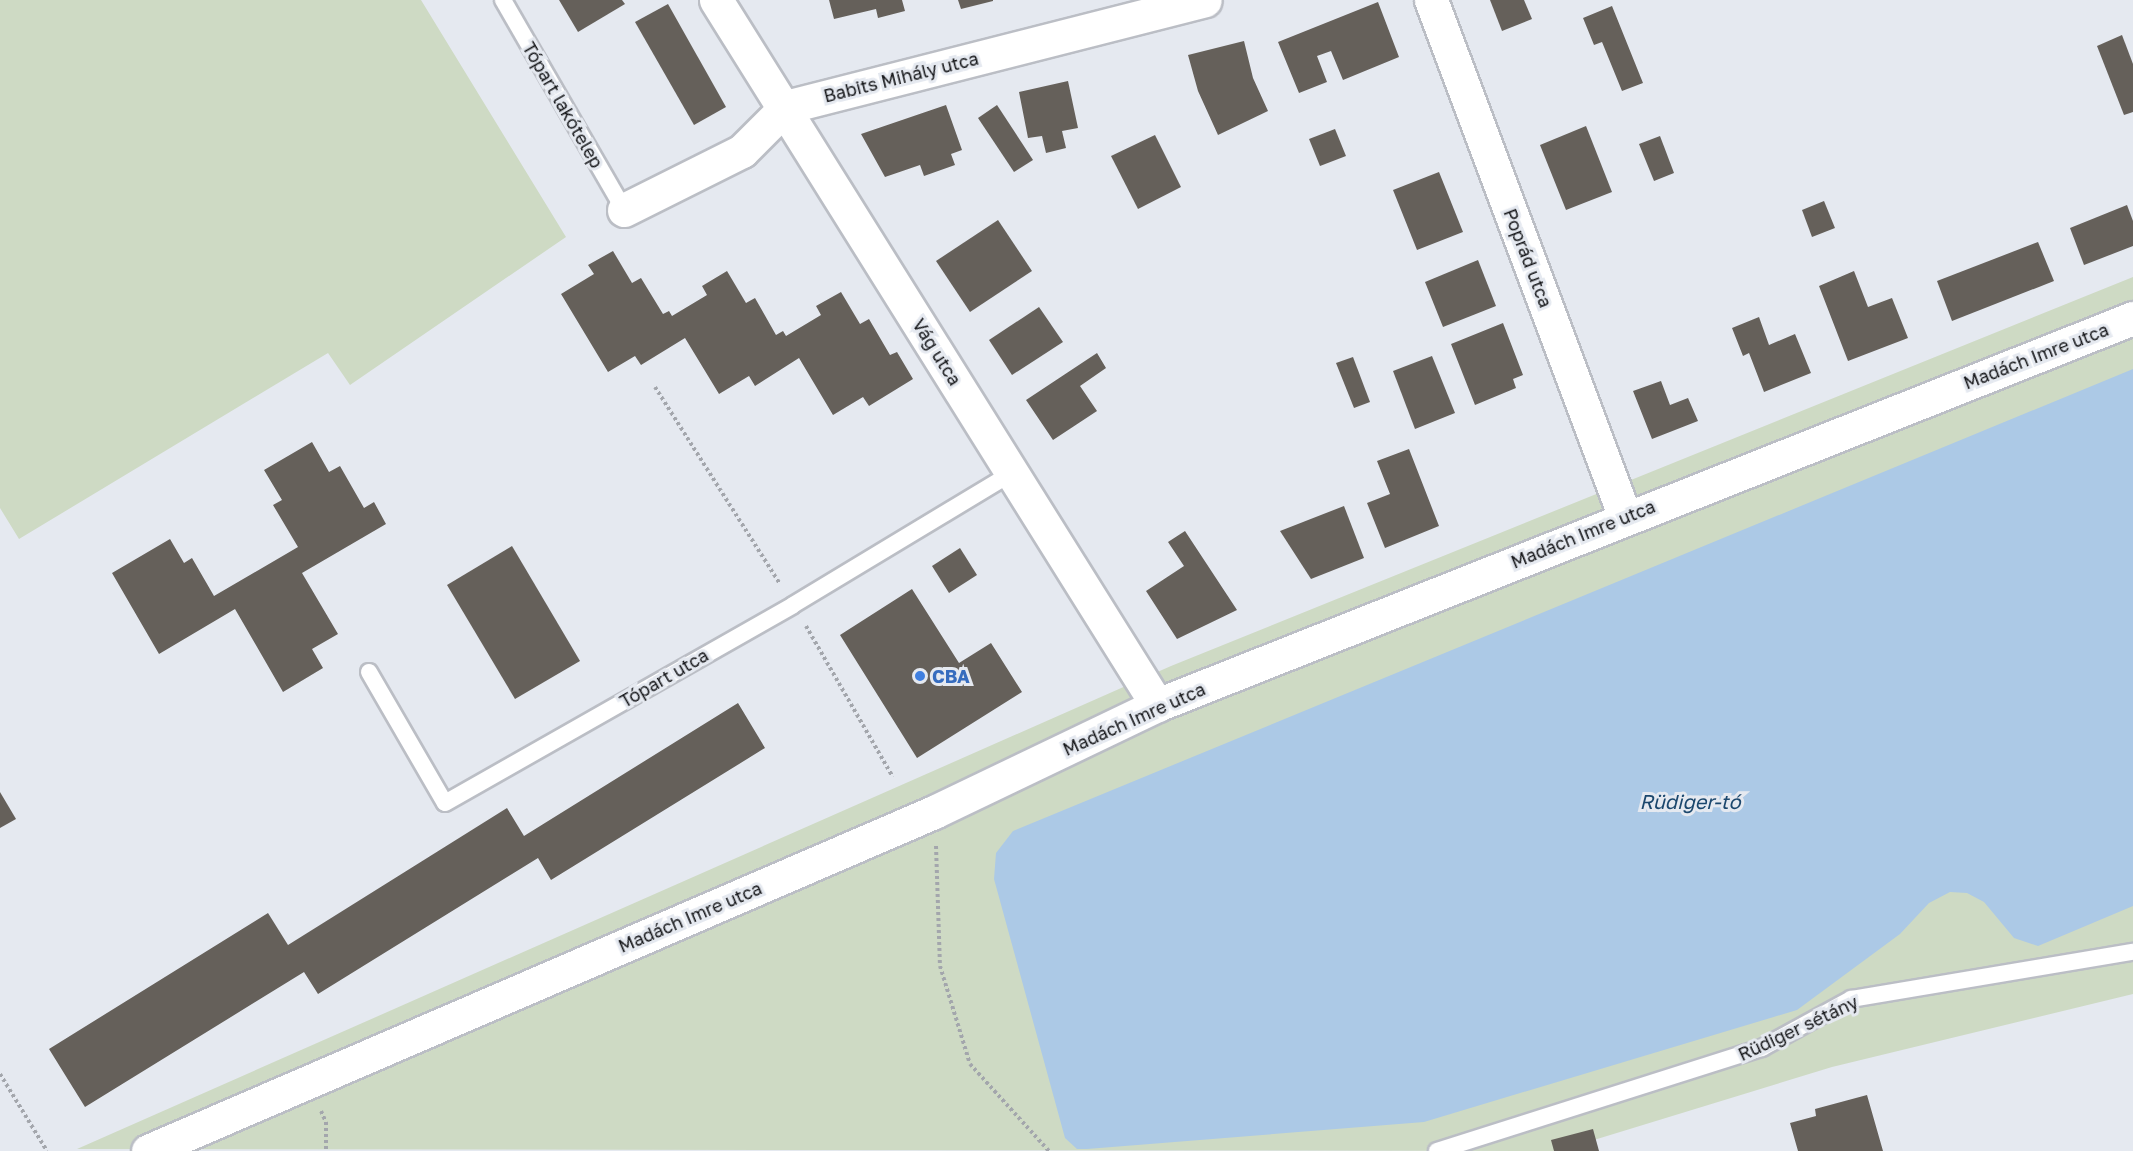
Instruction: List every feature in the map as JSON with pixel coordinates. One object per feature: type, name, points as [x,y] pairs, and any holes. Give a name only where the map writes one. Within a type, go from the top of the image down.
[{"type":"street","name":"Vág utca","points":[[716,0],[786,107],[1157,705]]},
{"type":"street","name":"Babits Mihály utca","points":[[786,107],[1205,0]]},
{"type":"street","name":"Poprád utca","points":[[1431,0],[1625,517]]},
{"type":"street","points":[[624,210],[742,151],[786,107]]},
{"type":"street","name":"Madách Imre utca","points":[[148,1151],[934,812],[1157,705],[1625,517],[2133,318]]},
{"type":"lane","name":"Tópart lakótelep","points":[[503,0],[624,210]]},
{"type":"lane","name":"Tópart utca","points":[[369,672],[445,803],[793,605],[1012,473]]},
{"type":"lane","name":"Rüdiger sétány","points":[[1437,1151],[1762,1048],[1851,999],[2133,952]]},
{"type":"path","points":[[655,387],[793,605],[893,777]]},
{"type":"path","points":[[934,812],[940,966],[970,1064],[1049,1151]]},
{"type":"path","points":[[0,1074],[47,1151]]},
{"type":"green space","points":[[0,0],[421,0],[566,237],[350,385],[328,353],[19,539],[0,508]]},
{"type":"green space","points":[[2133,277],[2133,994],[1832,1067],[1558,1151],[77,1149],[1171,666]]},
{"type":"water","name":"Rüdiger-tó","points":[[2133,369],[2133,906],[2038,946],[2014,938],[1984,902],[1967,893],[1950,892],[1929,903],[1900,934],[1797,1010],[1424,1122],[1087,1149],[1077,1149],[1065,1138],[994,879],[996,853],[1013,831]]},
{"type":"building","points":[[559,0],[622,0],[625,4],[578,32]]},
{"type":"building","points":[[829,0],[902,0],[905,11],[878,18],[876,9],[834,19]]},
{"type":"building","points":[[958,0],[993,0],[993,1],[961,9]]},
{"type":"building","points":[[1490,0],[1524,0],[1532,19],[1502,31]]},
{"type":"building","points":[[1378,2],[1399,57],[1343,80],[1331,51],[1317,56],[1327,82],[1299,93],[1278,42]]},
{"type":"building","points":[[668,4],[726,107],[694,125],[635,22]]},
{"type":"building","points":[[1612,6],[1643,83],[1622,91],[1602,42],[1594,45],[1583,18]]},
{"type":"building","points":[[2122,35],[2133,64],[2133,112],[2124,115],[2097,46]]},
{"type":"building","points":[[1244,41],[1253,78],[1268,111],[1218,135],[1198,91],[1188,55]]},
{"type":"building","points":[[1068,81],[1078,128],[1062,131],[1066,148],[1046,153],[1042,136],[1028,138],[1019,92]]},
{"type":"building","points":[[946,105],[962,150],[951,154],[955,165],[924,176],[920,165],[885,177],[861,134]]},
{"type":"building","points":[[997,105],[1033,160],[1014,172],[978,118]]},
{"type":"building","points":[[1586,126],[1612,192],[1566,210],[1540,145]]},
{"type":"building","points":[[1335,129],[1346,156],[1320,166],[1309,139]]},
{"type":"building","points":[[1155,135],[1181,187],[1138,209],[1111,156]]},
{"type":"building","points":[[1660,136],[1674,173],[1654,181],[1639,144]]},
{"type":"building","points":[[1439,172],[1463,232],[1417,250],[1393,190]]},
{"type":"building","points":[[1824,201],[1835,228],[1812,237],[1802,210]]},
{"type":"building","points":[[2127,205],[2133,221],[2133,246],[2084,265],[2070,228]]},
{"type":"building","points":[[998,220],[1032,271],[970,312],[936,261]]},
{"type":"building","points":[[2038,242],[2054,281],[1952,321],[1937,281]]},
{"type":"building","points":[[613,251],[632,283],[641,278],[663,314],[669,311],[672,316],[707,295],[702,286],[727,271],[746,303],[755,298],[776,335],[783,331],[786,336],[821,315],[816,306],[841,292],[860,324],[869,319],[890,355],[897,352],[913,379],[869,406],[863,397],[833,415],[799,358],[755,386],[749,376],[719,394],[685,338],[641,365],[635,356],[608,372],[561,294],[594,274],[588,265]]},
{"type":"building","points":[[1478,260],[1496,306],[1443,327],[1425,282]]},
{"type":"building","points":[[1854,271],[1868,307],[1892,298],[1908,338],[1848,361],[1819,286]]},
{"type":"building","points":[[1039,307],[1063,342],[1012,375],[989,340]]},
{"type":"building","points":[[1759,317],[1769,345],[1795,334],[1811,373],[1764,392],[1749,353],[1743,356],[1732,328]]},
{"type":"building","points":[[1503,323],[1523,375],[1513,379],[1516,388],[1475,405],[1451,344]]},
{"type":"building","points":[[1097,353],[1106,368],[1080,386],[1097,411],[1053,440],[1026,400]]},
{"type":"building","points":[[1432,356],[1455,413],[1415,429],[1393,371]]},
{"type":"building","points":[[1353,357],[1370,402],[1354,408],[1336,363]]},
{"type":"building","points":[[1661,381],[1670,405],[1688,398],[1698,421],[1652,439],[1633,391]]},
{"type":"building","points":[[312,442],[329,472],[340,466],[364,508],[374,502],[386,524],[302,573],[338,634],[312,649],[323,668],[283,692],[235,609],[159,654],[112,573],[170,539],[184,563],[192,558],[214,596],[298,547],[273,505],[282,500],[264,470]]},
{"type":"building","points":[[1409,449],[1439,526],[1385,548],[1367,503],[1390,494],[1377,461]]},
{"type":"building","points":[[1344,506],[1364,558],[1311,579],[1280,531]]},
{"type":"building","points":[[1185,531],[1237,610],[1177,639],[1146,591],[1184,566],[1168,542]]},
{"type":"building","points":[[512,546],[580,661],[515,699],[447,585]]},
{"type":"building","points":[[960,548],[977,575],[949,593],[932,566]]},
{"type":"building","points":[[912,589],[959,663],[991,643],[1022,692],[917,758],[840,635]]},
{"type":"building","points":[[738,703],[765,748],[551,880],[538,858],[318,994],[304,972],[85,1107],[49,1049],[268,913],[288,945],[507,808],[524,836]]},
{"type":"building","points":[[0,792],[16,819],[0,828]]},
{"type":"building","points":[[1867,1095],[1883,1151],[1798,1151],[1790,1123],[1816,1116],[1815,1109]]},
{"type":"building","points":[[1593,1129],[1599,1151],[1554,1151],[1551,1140]]},
{"type":"place","name":"CBA","points":[[920,676]]}]
